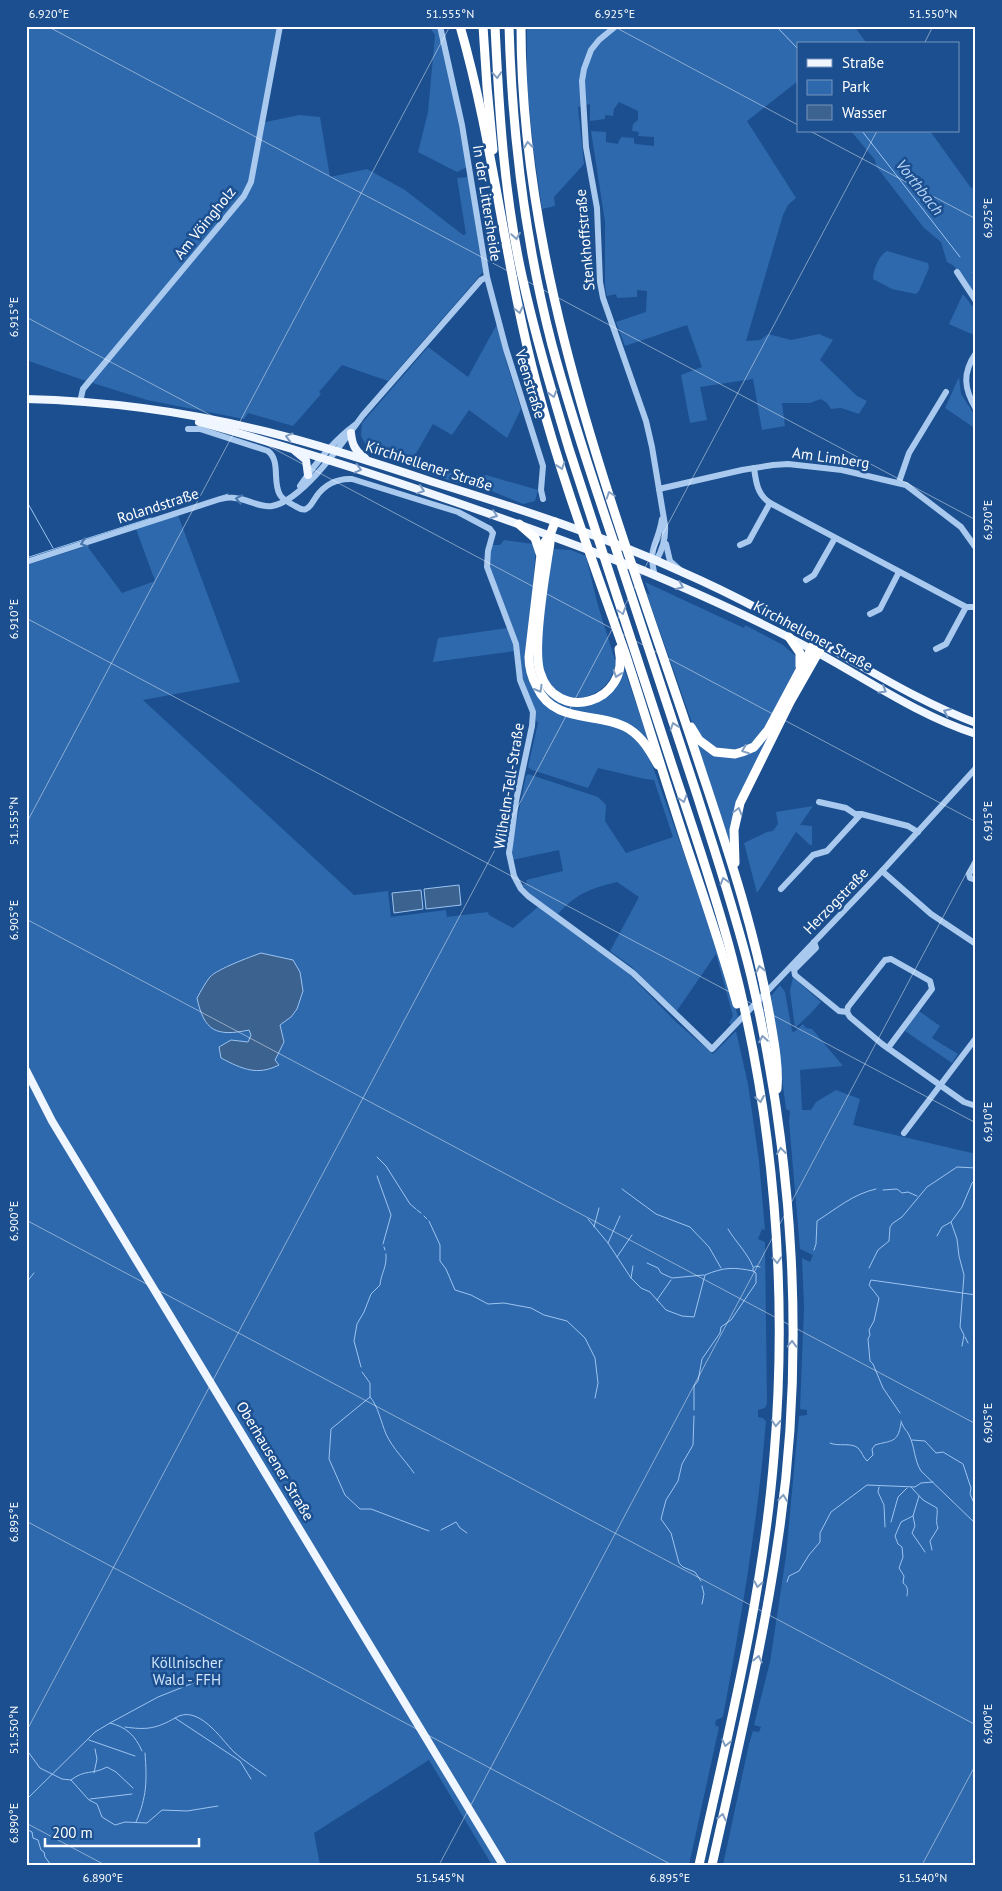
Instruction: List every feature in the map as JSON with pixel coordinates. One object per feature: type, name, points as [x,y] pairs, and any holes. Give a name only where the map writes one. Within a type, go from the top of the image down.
[{"type":"highway","points":[[460,26],[478,101],[509,262],[537,386],[580,524],[724,953],[744,1040],[753,1051]]},
{"type":"highway","points":[[483,26],[491,133],[509,262]]},
{"type":"highway","points":[[495,26],[503,145],[522,275],[550,384],[595,530],[708,875],[732,957],[753,1051],[768,1142],[776,1227],[779,1294],[774,1457],[766,1533],[748,1637],[698,1865]]},
{"type":"highway","points":[[509,26],[517,146],[536,273],[551,340],[589,470],[611,536],[632,569],[676,693],[736,876],[765,989],[772,1031],[777,1084],[775,1104]]},
{"type":"highway","points":[[521,26],[521,61],[527,139],[550,286],[580,400],[626,541],[632,569],[734,913],[757,1004],[775,1104],[787,1199],[792,1277],[791,1393],[788,1451],[779,1537],[760,1647],[712,1865]]},
{"type":"highway","points":[[517,146],[538,211]]},
{"type":"highway","points":[[555,522],[550,535],[544,543],[541,556],[529,657],[530,669],[538,690],[552,705],[566,713],[612,722],[635,733],[642,740],[658,765],[674,807]]},
{"type":"highway","points":[[519,524],[535,538],[541,556]]},
{"type":"highway","points":[[550,535],[551,542],[547,560],[539,633],[538,661],[546,685],[557,696],[569,701],[584,703],[600,697],[613,684],[621,657],[609,610]]},
{"type":"highway","points":[[790,637],[800,653],[802,660],[800,668]]},
{"type":"highway","points":[[736,876],[734,830],[740,803],[819,642]]},
{"type":"highway","points":[[676,693],[682,700],[693,731],[704,745],[720,754],[742,752],[754,746],[764,736],[800,668],[814,651]]},
{"type":"main road","name":"Kirchhellener Straße","points":[[26,399],[80,402],[190,415],[246,427],[368,460],[555,522],[641,554],[653,561],[682,572],[819,642],[920,699],[976,723]]},
{"type":"main road","name":"Kirchhellener Straße","points":[[161,412],[292,448],[375,474],[550,535],[632,569],[655,576],[738,611],[790,637],[926,714],[976,734]]},
{"type":"main road","points":[[351,433],[352,442],[356,450],[368,460]]},
{"type":"main road","points":[[292,448],[306,460],[308,475]]},
{"type":"main road","name":"Kirchhellener Straße","points":[[632,569],[646,566],[653,561]]},
{"type":"main road","name":"Oberhausener Straße","points":[[26,1070],[52,1121],[503,1865]]},
{"type":"street","name":"Am Vöingholz","points":[[80,402],[82,389],[244,196],[251,182],[280,26]]},
{"type":"street","name":"In der Littersheide","points":[[332,450],[351,433],[356,424],[481,280],[487,278],[462,124],[440,26]]},
{"type":"street","name":"Stenkhoffstraße","points":[[616,26],[599,40],[591,50],[584,68],[582,81],[586,147],[597,208],[602,298],[646,421],[659,489],[666,534],[662,550],[653,561]]},
{"type":"street","points":[[957,272],[976,301]]},
{"type":"street","name":"Veenstraße","points":[[487,278],[506,349],[543,466],[541,490],[543,499]]},
{"type":"street","points":[[976,353],[968,364],[966,378],[967,392],[976,409]]},
{"type":"street","points":[[898,482],[909,453],[946,392]]},
{"type":"street","name":"In der Littersheide","points":[[325,459],[346,431],[356,424]]},
{"type":"street","points":[[188,429],[200,429],[268,451],[272,454],[279,494],[286,501],[325,459]]},
{"type":"street","points":[[296,492],[308,475],[325,459]]},
{"type":"street","name":"Am Limberg","points":[[659,489],[754,468],[788,464],[815,466],[906,485],[961,527],[976,548]]},
{"type":"street","points":[[754,468],[762,498],[966,607],[976,607]]},
{"type":"street","name":"Wilhelm-Tell-Straße","points":[[286,501],[301,510],[305,510],[326,486],[337,481],[352,479],[465,515],[490,529],[493,533],[488,550],[487,567],[516,644],[520,680],[533,712],[510,844],[510,861],[514,876],[521,889],[528,896],[634,973],[712,1050]]},
{"type":"street","name":"Rolandstraße","points":[[26,562],[220,499],[234,497],[261,506],[272,506],[286,501]]},
{"type":"street","points":[[740,545],[749,541],[770,503]]},
{"type":"street","name":"Stenkhoffstraße","points":[[655,576],[654,546],[660,532],[663,516]]},
{"type":"street","name":"Kirchhellener Straße","points":[[666,534],[668,558],[682,572]]},
{"type":"street","points":[[806,580],[814,576],[835,538]]},
{"type":"street","points":[[641,554],[654,546]]},
{"type":"street","points":[[870,614],[880,609],[900,572]]},
{"type":"street","points":[[936,650],[946,644],[966,607]]},
{"type":"street","name":"Herzogstraße","points":[[712,1050],[882,871],[976,768]]},
{"type":"street","points":[[818,802],[846,808],[855,814],[908,826],[918,832]]},
{"type":"street","points":[[781,888],[813,855],[828,851],[861,814]]},
{"type":"street","points":[[976,862],[969,874],[970,878],[976,880]]},
{"type":"street","points":[[882,871],[931,914],[976,944]]},
{"type":"street","points":[[814,942],[816,948],[794,973],[839,1011],[847,1012]]},
{"type":"street","points":[[888,1048],[932,989],[930,982],[891,959],[883,960],[848,1007],[847,1012],[850,1017],[888,1048],[964,1102],[976,1106]]},
{"type":"street","points":[[904,1133],[976,1038]]},
{"type":"green space","points":[[26,26],[280,26],[261,123],[299,115],[320,117],[330,177],[367,169],[405,190],[463,235],[466,234],[457,178],[468,177],[483,272],[388,381],[342,365],[319,392],[321,394],[293,426],[248,413],[244,419],[147,400],[26,360]]},
{"type":"green space","points":[[429,26],[439,26],[467,167],[457,172],[418,152],[428,112],[435,35]]},
{"type":"green space","points":[[527,26],[856,26],[866,42],[797,42],[797,82],[747,121],[796,198],[788,205],[783,215],[746,341],[760,340],[768,334],[791,340],[819,334],[833,340],[820,360],[857,396],[867,401],[859,414],[841,408],[831,409],[821,399],[810,403],[782,403],[785,426],[762,430],[753,379],[700,387],[707,420],[690,423],[681,375],[702,367],[687,325],[625,346],[616,322],[646,312],[647,291],[637,290],[637,297],[617,298],[616,294],[607,296],[605,286],[605,222],[591,131],[606,132],[606,142],[618,144],[622,137],[634,138],[634,143],[636,144],[654,146],[654,137],[638,136],[639,132],[632,131],[633,124],[638,120],[638,111],[619,102],[614,109],[613,116],[605,115],[605,119],[590,121],[590,104],[578,107],[584,164],[554,197],[555,206],[542,209],[527,84]]},
{"type":"green space","points":[[852,132],[931,132],[971,188],[976,187],[976,296],[954,266],[947,262],[941,242],[924,228],[876,166],[875,160]]},
{"type":"green space","points":[[887,251],[928,263],[929,268],[916,294],[892,289],[873,279],[877,263]]},
{"type":"green space","points":[[963,294],[976,311],[976,336],[949,324]]},
{"type":"green space","points":[[497,324],[521,409],[507,438],[469,410],[452,435],[433,424],[414,457],[428,466],[465,477],[486,475],[538,490],[535,501],[523,504],[477,485],[464,485],[426,473],[375,453],[366,445],[361,436],[362,423],[428,347],[468,377]]},
{"type":"green space","points":[[959,377],[961,394],[976,417],[976,429],[945,408]]},
{"type":"green space","name":"Köllnischer Wald - FFH","points":[[178,515],[240,682],[143,700],[354,895],[388,891],[391,917],[446,910],[447,917],[488,912],[489,915],[513,928],[538,907],[629,974],[676,1022],[713,1054],[736,1031],[748,1084],[759,1161],[765,1230],[762,1229],[758,1239],[765,1242],[767,1403],[765,1408],[758,1410],[758,1417],[766,1421],[754,1533],[736,1643],[723,1717],[716,1720],[715,1725],[719,1727],[689,1865],[492,1865],[429,1760],[314,1833],[320,1865],[26,1865],[26,565],[87,546],[122,593],[155,581],[136,529]],"holes":[[[248,958],[303,991],[291,1017],[280,1025],[284,1042],[275,1060],[279,1065],[248,1070],[221,1058],[231,1040],[248,1042],[251,1035],[249,1030],[236,1033],[222,968],[237,964]]]},
{"type":"green space","points":[[504,540],[533,544],[536,548],[528,647],[545,703],[613,725],[634,737],[649,756],[725,968],[738,1017],[731,1025],[729,1023],[733,1016],[716,954],[676,1012],[632,967],[610,951],[639,897],[617,882],[584,893],[571,901],[558,914],[530,894],[522,885],[527,883],[526,880],[563,871],[559,850],[512,860],[513,839],[528,774],[598,797],[606,805],[605,821],[626,853],[673,837],[654,780],[598,768],[588,788],[532,770],[528,767],[538,723],[535,719],[522,676],[520,655],[489,567],[492,545],[500,545]]},
{"type":"green space","points":[[554,549],[571,550],[586,556],[597,602],[616,660],[612,675],[605,686],[594,693],[582,697],[570,697],[558,693],[549,684],[543,671],[541,646],[543,616]]},
{"type":"green space","points":[[645,582],[744,628],[745,625],[783,645],[798,658],[796,668],[767,726],[756,742],[740,751],[714,748],[697,732],[691,720],[646,592],[650,595]]},
{"type":"green space","points":[[507,628],[515,651],[433,662],[438,638]]},
{"type":"green space","points":[[535,637],[535,654],[551,694],[593,703],[623,665],[650,745],[633,732],[573,713],[552,700],[543,691],[537,679],[533,664]]},
{"type":"green space","points":[[790,693],[744,786],[731,848],[695,738],[703,748],[750,752]]},
{"type":"green space","points":[[813,806],[800,825],[812,826],[812,845],[796,832],[757,893],[744,843],[773,831],[778,824],[776,812]]},
{"type":"green space","points":[[793,977],[821,1002],[795,1028],[790,991]]},
{"type":"green space","points":[[780,985],[785,992],[792,1031],[794,1032],[803,1024],[806,1028],[812,1029],[843,1066],[800,1070],[802,1110],[811,1110],[816,1102],[836,1090],[860,1099],[853,1125],[976,1154],[976,1865],[723,1865],[749,1744],[753,1731],[759,1732],[761,1727],[754,1725],[770,1662],[786,1556],[799,1416],[807,1415],[807,1410],[800,1409],[804,1307],[802,1258],[810,1262],[813,1255],[800,1249],[789,1122],[790,1111],[786,1109],[771,996]]},
{"type":"green space","points":[[919,1011],[940,1026],[932,1038],[958,1054],[952,1063],[905,1031]]},
{"type":"water","points":[[459,885],[461,905],[426,909],[424,889]]},
{"type":"water","points":[[421,890],[423,909],[394,913],[392,893]]},
{"type":"water","points":[[261,953],[293,960],[300,972],[303,991],[297,1009],[291,1017],[280,1025],[284,1042],[275,1060],[279,1065],[257,1071],[243,1068],[221,1058],[219,1047],[231,1040],[248,1042],[251,1035],[249,1030],[228,1033],[213,1029],[203,1018],[197,998],[206,982],[219,970]]},
{"type":"waterway","name":"Vorthbach","points":[[776,26],[797,48]]},
{"type":"waterway","name":"Vorthbach","points":[[863,132],[960,257]]},
{"type":"waterway","name":"Vorthbach","points":[[973,273],[976,276]]},
{"type":"waterway","points":[[222,496],[228,494]]},
{"type":"waterway","points":[[26,500],[53,548]]},
{"type":"waterway","points":[[26,558],[151,518]]},
{"type":"waterway","points":[[377,1157],[386,1166],[410,1204],[416,1209]]},
{"type":"waterway","points":[[869,1268],[878,1250],[889,1241],[890,1227],[902,1217],[927,1187],[957,1167],[976,1168]]},
{"type":"waterway","points":[[377,1176],[391,1215],[383,1244]]},
{"type":"waterway","points":[[962,1346],[964,1335],[960,1327],[964,1275],[957,1239],[951,1222],[962,1207],[972,1183],[976,1179]]},
{"type":"waterway","points":[[622,1189],[656,1214],[690,1227],[709,1247],[721,1268]]},
{"type":"waterway","points":[[814,1250],[817,1221],[852,1198],[876,1189]]},
{"type":"waterway","points":[[883,1190],[897,1189],[902,1193],[908,1192],[917,1196]]},
{"type":"waterway","points":[[594,1227],[599,1208]]},
{"type":"waterway","points":[[417,1210],[421,1213]]},
{"type":"waterway","points":[[424,1216],[427,1219]]},
{"type":"waterway","points":[[608,1243],[620,1216]]},
{"type":"waterway","points":[[588,1219],[608,1243],[631,1278],[641,1288],[650,1292],[666,1310],[682,1316],[694,1317],[705,1275],[729,1268],[753,1271]]},
{"type":"waterway","points":[[429,1221],[440,1245],[440,1261],[446,1269],[455,1290],[471,1295],[488,1304],[504,1303],[531,1308],[544,1315],[567,1321],[585,1338],[595,1358],[598,1383],[595,1398]]},
{"type":"waterway","points":[[937,1236],[942,1227],[951,1222]]},
{"type":"waterway","points":[[728,1229],[753,1267]]},
{"type":"waterway","points":[[617,1257],[632,1235]]},
{"type":"waterway","points":[[361,1367],[354,1341],[357,1324],[371,1294],[380,1285],[386,1263],[386,1254]]},
{"type":"waterway","points":[[647,1263],[672,1278],[704,1275]]},
{"type":"waterway","points":[[631,1278],[633,1266]]},
{"type":"waterway","points":[[694,1410],[694,1386],[698,1381],[702,1359],[720,1333],[721,1327],[731,1320],[756,1283],[756,1273],[753,1271],[753,1268],[756,1266],[760,1267]]},
{"type":"waterway","points":[[26,1283],[34,1273]]},
{"type":"waterway","points":[[657,1300],[671,1280]]},
{"type":"waterway","points":[[900,1413],[883,1388],[870,1361],[869,1330],[874,1321],[879,1298],[869,1285],[871,1280],[976,1295]]},
{"type":"waterway","points":[[965,1337],[968,1343]]},
{"type":"waterway","points":[[362,1372],[370,1383],[370,1397],[377,1409],[386,1434],[414,1473]]},
{"type":"waterway","points":[[370,1397],[331,1429],[329,1459],[345,1495],[360,1509],[371,1509],[429,1531]]},
{"type":"waterway","points":[[694,1416],[693,1445],[682,1464],[678,1481],[666,1500],[661,1519],[671,1533],[679,1563],[683,1567],[695,1572],[701,1581]]},
{"type":"waterway","points":[[901,1421],[911,1440],[921,1471],[976,1524]]},
{"type":"waterway","points":[[830,1443],[855,1446],[867,1461],[873,1455],[872,1449],[875,1445],[896,1438],[901,1423]]},
{"type":"waterway","points":[[912,1440],[925,1441],[936,1453],[943,1452],[963,1464],[974,1503]]},
{"type":"waterway","points":[[787,1582],[789,1576],[799,1571],[820,1542],[820,1533],[831,1512],[867,1485],[915,1487],[921,1483],[933,1482]]},
{"type":"waterway","points":[[879,1487],[878,1492],[884,1505],[885,1527]]},
{"type":"waterway","points":[[911,1487],[923,1500],[937,1508],[938,1528],[930,1541],[932,1550]]},
{"type":"waterway","points":[[891,1522],[898,1497],[907,1488]]},
{"type":"waterway","points":[[919,1496],[913,1516],[915,1526],[912,1533],[925,1552]]},
{"type":"waterway","points":[[907,1596],[907,1589],[903,1583],[904,1576],[899,1568],[903,1557],[902,1547],[898,1544],[895,1536],[901,1522],[913,1516]]},
{"type":"waterway","points":[[441,1530],[456,1522],[467,1533]]},
{"type":"waterway","points":[[702,1586],[704,1594],[702,1604]]},
{"type":"waterway","points":[[110,1723],[158,1697],[216,1674]]},
{"type":"waterway","points":[[175,1718],[192,1715],[200,1719],[216,1732],[234,1752],[266,1776]]},
{"type":"waterway","points":[[125,1727],[151,1728],[175,1718],[240,1761],[251,1779]]},
{"type":"waterway","points":[[26,1800],[95,1732],[110,1723],[129,1732],[142,1751]]},
{"type":"waterway","points":[[89,1740],[135,1756]]},
{"type":"waterway","points":[[26,1749],[40,1768],[62,1779],[71,1780],[89,1800],[97,1804],[102,1817],[115,1825],[125,1822],[147,1823],[162,1810],[187,1811],[218,1806]]},
{"type":"waterway","points":[[94,1773],[97,1759],[95,1749]]},
{"type":"waterway","points":[[136,1822],[145,1788],[145,1753]]},
{"type":"waterway","points":[[71,1780],[80,1774],[107,1767],[116,1772],[133,1788]]},
{"type":"waterway","points":[[90,1799],[132,1794]]},
{"type":"waterway","points":[[26,1829],[32,1832],[33,1838],[38,1840],[41,1850],[51,1865]]}]
